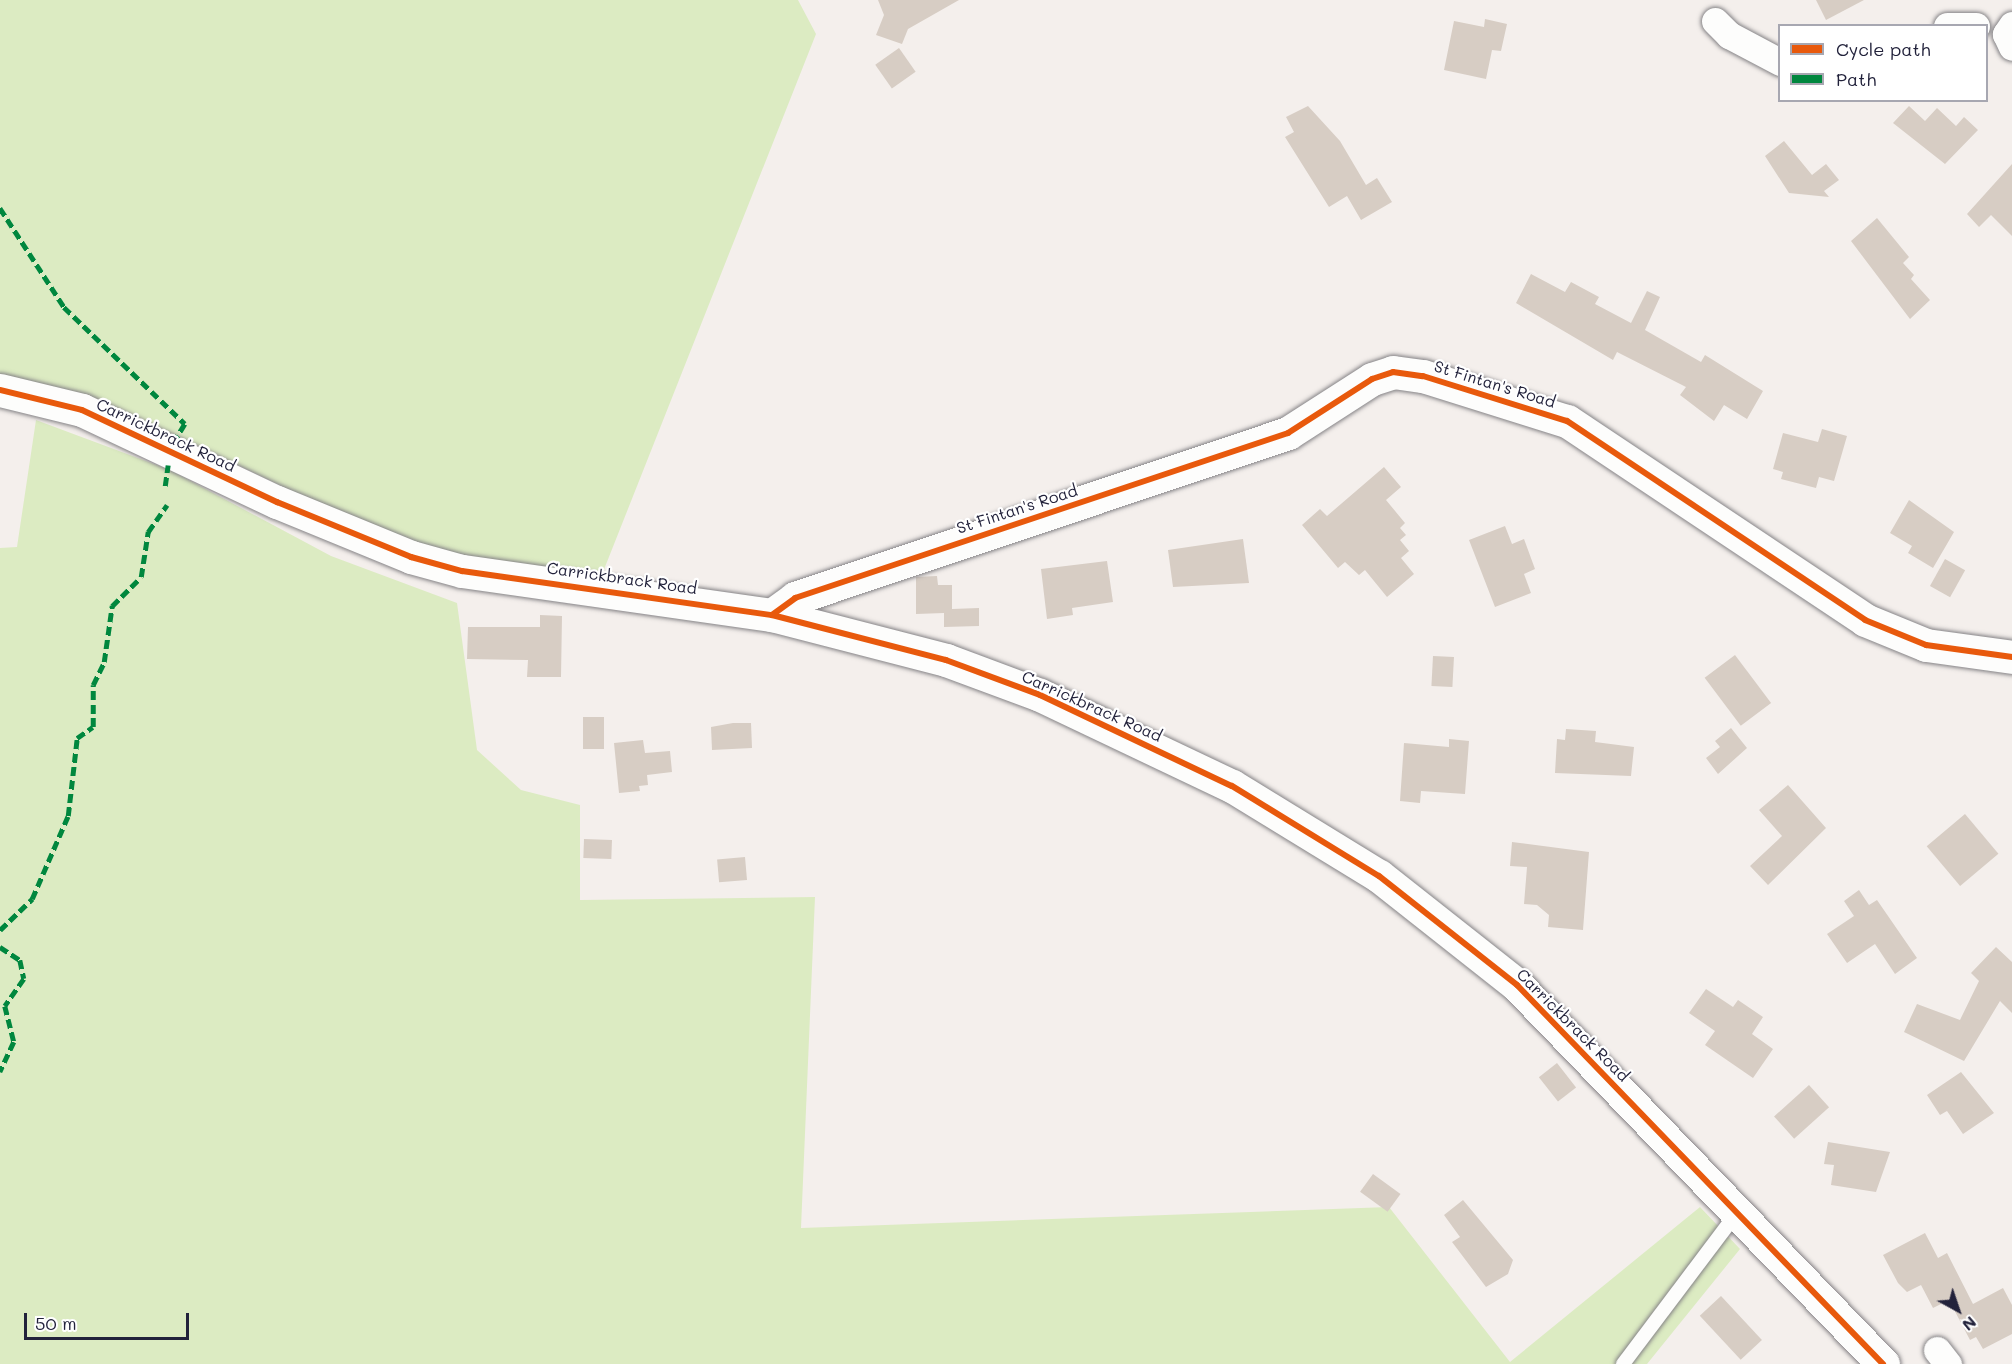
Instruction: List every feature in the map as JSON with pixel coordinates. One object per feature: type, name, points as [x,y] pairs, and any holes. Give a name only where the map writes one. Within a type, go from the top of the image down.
[{"type":"main road","name":"St Fintan's Road","points":[[772,615],[795,598],[1288,434],[1372,380],[1394,372],[1423,376],[1567,421],[1865,620],[1926,645],[2012,657]]},
{"type":"main road","name":"Carrickbrack Road","points":[[0,390],[82,410],[277,502],[411,557],[462,572],[772,615],[946,660],[1040,695],[1232,786],[1379,876],[1517,985],[1883,1364]]},
{"type":"street","points":[[1715,21],[1729,35],[1778,61]]},
{"type":"lane","points":[[1623,1364],[1736,1214]]},
{"type":"green space","points":[[0,0],[798,0],[816,34],[603,572],[474,566],[352,520],[188,441],[0,377]]},
{"type":"green space","points":[[36,420],[170,470],[331,556],[457,603],[477,750],[521,790],[580,805],[580,900],[815,897],[801,1228],[1389,1207],[1510,1362],[1700,1207],[1740,1249],[1647,1364],[0,1364],[0,548],[17,547]]},
{"type":"building","points":[[878,0],[959,0],[908,29],[902,44],[876,35],[884,15]]},
{"type":"building","points":[[1816,0],[1864,0],[1826,20]]},
{"type":"building","points":[[1485,19],[1507,24],[1501,51],[1492,50],[1486,79],[1444,70],[1454,21],[1484,27]]},
{"type":"building","points":[[899,48],[916,72],[892,88],[875,65]]},
{"type":"building","points":[[1308,106],[1340,141],[1366,185],[1377,178],[1392,202],[1361,220],[1347,196],[1329,207],[1285,137],[1294,132],[1286,117]]},
{"type":"building","points":[[1909,106],[1925,121],[1937,108],[1956,126],[1964,117],[1978,130],[1945,164],[1893,123]]},
{"type":"building","points":[[1784,141],[1812,175],[1826,164],[1839,180],[1824,191],[1829,197],[1789,193],[1765,156]]},
{"type":"building","points":[[2012,164],[2012,236],[1991,215],[1979,227],[1967,214]]},
{"type":"building","points":[[1877,218],[1909,257],[1903,263],[1914,275],[1911,279],[1930,300],[1910,319],[1851,241]]},
{"type":"building","points":[[1531,274],[1565,292],[1571,282],[1599,297],[1595,304],[1631,323],[1647,291],[1660,297],[1645,330],[1701,362],[1705,355],[1763,391],[1747,419],[1724,405],[1714,421],[1680,395],[1686,387],[1617,352],[1613,360],[1516,303]]},
{"type":"building","points":[[1822,429],[1847,436],[1834,481],[1819,477],[1816,488],[1781,479],[1783,472],[1773,469],[1783,433],[1818,442]]},
{"type":"building","points":[[1384,467],[1401,487],[1386,500],[1405,523],[1400,528],[1406,535],[1400,540],[1409,551],[1401,558],[1414,574],[1387,597],[1365,570],[1359,575],[1345,562],[1338,568],[1302,525],[1320,509],[1327,516]]},
{"type":"building","points":[[1909,500],[1954,532],[1933,568],[1908,553],[1912,546],[1890,533]]},
{"type":"building","points":[[1505,526],[1512,544],[1524,539],[1535,569],[1524,574],[1531,593],[1495,607],[1469,540]]},
{"type":"building","points":[[1243,539],[1249,583],[1173,587],[1168,550]]},
{"type":"building","points":[[1945,559],[1965,570],[1950,597],[1930,586]]},
{"type":"building","points":[[1107,561],[1113,602],[1072,608],[1073,615],[1047,619],[1041,569]]},
{"type":"building","points":[[937,576],[938,585],[952,585],[952,609],[979,608],[979,626],[944,627],[944,613],[916,614],[916,577]]},
{"type":"building","points":[[540,615],[562,616],[561,677],[527,677],[528,660],[467,659],[468,627],[540,627]]},
{"type":"building","points":[[1735,655],[1771,703],[1741,726],[1705,678]]},
{"type":"building","points":[[1433,656],[1454,657],[1452,687],[1431,686]]},
{"type":"building","points":[[583,717],[604,717],[604,749],[583,749]]},
{"type":"building","points":[[751,723],[752,748],[712,750],[711,727]]},
{"type":"building","points":[[1731,728],[1747,748],[1718,774],[1706,758],[1720,747],[1715,741]]},
{"type":"building","points":[[1566,729],[1596,731],[1595,742],[1634,747],[1631,776],[1555,773],[1557,739],[1565,740]]},
{"type":"building","points":[[1449,739],[1469,741],[1465,794],[1421,791],[1420,803],[1400,801],[1404,743],[1449,747]]},
{"type":"building","points":[[643,740],[645,753],[670,751],[672,772],[647,775],[648,785],[639,786],[640,791],[619,793],[614,743]]},
{"type":"building","points":[[1788,785],[1826,828],[1768,885],[1750,866],[1782,836],[1759,810]]},
{"type":"building","points":[[1965,814],[1998,854],[1960,886],[1927,846]]},
{"type":"building","points":[[584,839],[612,840],[611,859],[583,858]]},
{"type":"building","points":[[1512,842],[1589,852],[1583,930],[1548,927],[1549,915],[1537,905],[1524,904],[1527,867],[1510,866]]},
{"type":"building","points":[[745,857],[747,880],[719,882],[717,859]]},
{"type":"building","points":[[1859,890],[1869,905],[1877,900],[1917,958],[1895,974],[1875,944],[1847,963],[1827,934],[1854,916],[1844,901]]},
{"type":"building","points":[[1996,947],[2012,962],[2012,1013],[2000,1001],[1964,1061],[1904,1032],[1917,1004],[1960,1020],[1979,981],[1971,973]]},
{"type":"building","points":[[1706,989],[1733,1007],[1738,1000],[1763,1017],[1752,1034],[1773,1049],[1753,1078],[1705,1045],[1715,1031],[1689,1013]]},
{"type":"building","points":[[1557,1063],[1576,1087],[1558,1102],[1539,1077]]},
{"type":"building","points":[[1961,1072],[1994,1113],[1963,1134],[1947,1111],[1940,1115],[1927,1095]]},
{"type":"building","points":[[1809,1085],[1829,1107],[1794,1139],[1774,1116]]},
{"type":"building","points":[[1828,1142],[1890,1152],[1876,1192],[1831,1185],[1834,1165],[1824,1164]]},
{"type":"building","points":[[1373,1174],[1401,1194],[1388,1212],[1360,1192]]},
{"type":"building","points":[[1463,1200],[1513,1260],[1508,1274],[1486,1287],[1452,1242],[1460,1237],[1444,1215]]},
{"type":"building","points":[[1925,1233],[1938,1258],[1947,1253],[1973,1304],[2003,1288],[2012,1305],[2012,1334],[1983,1349],[1976,1337],[1970,1340],[1949,1300],[1933,1308],[1921,1285],[1907,1292],[1898,1283],[1883,1255]]},
{"type":"building","points":[[1721,1296],[1762,1340],[1741,1360],[1700,1316]]},
{"type":"marked path","points":[[0,208],[64,307],[185,424],[174,442]]},
{"type":"marked path","points":[[165,486],[168,465]]},
{"type":"marked path","points":[[0,930],[32,899],[68,816],[77,738],[93,727],[93,685],[104,662],[112,606],[141,577],[148,532],[167,505]]},
{"type":"marked path","points":[[0,947],[20,960],[24,979],[5,1006],[14,1042],[0,1072]]},
{"type":"cycle path","points":[[772,615],[795,598],[1288,433],[1372,379],[1393,372],[1423,376],[1567,421],[1865,620],[1926,645],[2012,657]]},
{"type":"cycle path","points":[[0,390],[82,410],[277,502],[411,557],[462,571],[772,615],[946,660],[1040,695],[1232,786],[1379,876],[1517,985],[1883,1364]]}]
